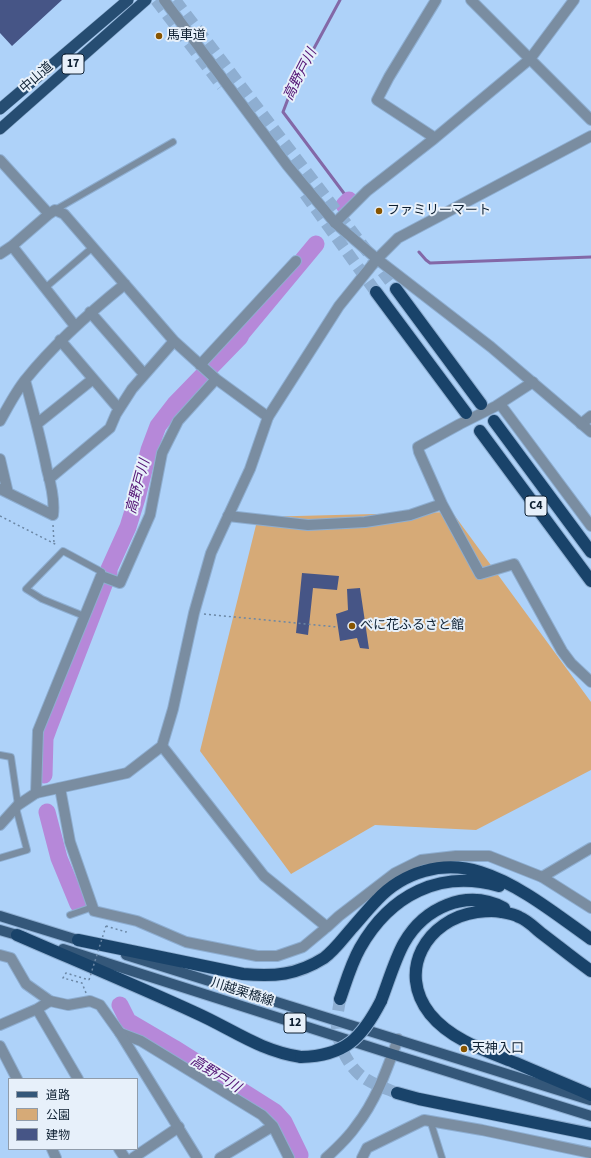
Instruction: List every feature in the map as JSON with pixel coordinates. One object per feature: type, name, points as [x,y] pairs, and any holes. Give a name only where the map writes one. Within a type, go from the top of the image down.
[{"type":"highway","name":"中山道","points":[[0,109],[128,0]]},
{"type":"highway","name":"中山道","points":[[0,129],[146,0]]},
{"type":"highway","points":[[396,289],[481,404]]},
{"type":"highway","points":[[376,292],[466,413]]},
{"type":"highway","name":"C4","points":[[494,421],[591,552]]},
{"type":"highway","name":"C4","points":[[480,431],[583,569],[591,582]]},
{"type":"highway","points":[[78,940],[243,974],[266,976],[288,973],[307,967],[325,957],[378,899],[397,883],[416,873],[437,868],[459,867],[479,871],[522,892],[591,939]]},
{"type":"highway","points":[[340,999],[349,971],[360,948],[376,925],[394,906],[410,895],[427,887],[445,882],[468,880],[489,883],[522,892]]},
{"type":"highway","points":[[17,935],[198,1013],[272,1051],[301,1057],[316,1057],[331,1054],[346,1046],[360,1034],[372,1018],[381,1001],[404,944],[415,927],[430,914],[444,905],[463,900],[483,901],[502,906],[519,916],[591,971]]},
{"type":"highway","points":[[519,916],[500,911],[485,911],[467,914],[451,920],[438,928],[427,940],[420,954],[416,969],[417,984],[422,1001],[430,1014],[442,1026],[458,1037],[476,1047],[591,1095]]},
{"type":"highway","points":[[397,1093],[419,1099],[591,1134]]},
{"type":"main road","name":"川越栗橋線","points":[[0,916],[591,1100]]},
{"type":"main road","name":"川越栗橋線","points":[[0,930],[591,1116]]},
{"type":"street","points":[[164,0],[282,159],[335,223],[377,259],[491,346],[591,432]]},
{"type":"street","points":[[435,138],[377,100],[389,77],[436,0]]},
{"type":"street","points":[[471,0],[591,120]]},
{"type":"street","points":[[335,223],[367,191],[435,138],[530,59],[574,0]]},
{"type":"street","points":[[0,825],[17,806],[36,793],[127,774],[162,746],[173,709],[194,613],[211,553],[250,469],[268,417],[340,306],[377,259],[398,238],[591,136]]},
{"type":"street","points":[[0,160],[52,212],[64,214],[174,341],[216,379],[268,417]]},
{"type":"street","points":[[0,254],[12,246],[52,212]]},
{"type":"street","points":[[12,246],[75,326]]},
{"type":"street","points":[[200,365],[296,261]]},
{"type":"street","points":[[0,421],[25,380],[60,340],[90,312],[125,284]]},
{"type":"street","points":[[90,312],[144,374]]},
{"type":"street","points":[[60,340],[119,409]]},
{"type":"street","points":[[49,479],[110,428],[119,409],[132,389],[174,341]]},
{"type":"street","points":[[38,424],[93,379]]},
{"type":"street","points":[[36,793],[38,731],[101,576],[120,583],[150,515],[162,453],[178,421],[216,379]]},
{"type":"street","points":[[0,459],[4,491],[53,515],[54,506],[38,424],[25,380]]},
{"type":"street","points":[[533,382],[500,404],[418,447],[442,504],[480,574],[514,564],[562,651],[571,663],[591,682]]},
{"type":"street","points":[[500,404],[591,526]]},
{"type":"street","points":[[582,424],[591,416]]},
{"type":"street","points":[[228,516],[308,525],[365,522],[410,515],[442,504]]},
{"type":"street","points":[[162,746],[264,876],[327,928]]},
{"type":"street","points":[[60,788],[70,842],[94,911],[137,921],[186,942],[257,956],[277,956],[303,947],[327,928],[339,916],[395,873],[421,860],[456,856],[489,856],[542,877],[591,908]]},
{"type":"street","points":[[542,877],[591,848]]},
{"type":"street","points":[[0,955],[11,958],[26,984],[50,1001],[68,1005],[90,1002],[100,1005],[120,1033],[197,1158]]},
{"type":"street","points":[[0,1025],[37,1009],[50,1001]]},
{"type":"street","points":[[37,1009],[77,1078]]},
{"type":"street","points":[[120,1033],[141,1041],[262,1115],[273,1126],[289,1158]]},
{"type":"street","points":[[326,1158],[357,1126],[383,1079],[398,1040]]},
{"type":"street","points":[[0,1046],[16,1078]]},
{"type":"street","points":[[362,1158],[367,1148],[424,1120],[591,1153]]},
{"type":"street","points":[[220,1158],[273,1126]]},
{"type":"street","points":[[133,1158],[179,1127]]},
{"type":"lane","points":[[52,212],[173,142]]},
{"type":"lane","points":[[45,288],[93,247]]},
{"type":"lane","points":[[84,616],[42,599],[26,589],[63,551],[102,572],[101,576]]},
{"type":"lane","points":[[0,755],[11,757],[17,806],[27,850],[0,858]]},
{"type":"lane","points":[[70,915],[92,907]]},
{"type":"lane","points":[[430,1120],[442,1158]]},
{"type":"path","points":[[53,515],[54,543]]},
{"type":"path","points":[[0,516],[61,547]]},
{"type":"path","points":[[194,613],[337,627]]},
{"type":"path","points":[[90,1002],[82,983],[63,978],[66,973],[89,980],[106,926]]},
{"type":"green space","points":[[452,512],[591,702],[591,770],[476,830],[375,825],[291,874],[200,751],[258,517]]},
{"type":"building","points":[[0,0],[62,0],[12,46],[0,33]]},
{"type":"building","points":[[302,573],[339,576],[337,590],[313,588],[308,635],[296,633]]},
{"type":"building","name":"べに花ふるさと館","points":[[360,588],[369,649],[360,648],[357,638],[340,641],[336,614],[348,610],[347,589]]},
{"type":"waterway","name":"高野戸川","points":[[340,0],[291,91],[283,112],[349,200]]},
{"type":"waterway","name":"高野戸川","points":[[344,205],[349,200]]},
{"type":"waterway","name":"高野戸川","points":[[44,775],[45,738],[109,569],[128,527],[149,450],[158,426],[175,404],[240,337],[316,244]]},
{"type":"waterway","points":[[419,252],[430,263],[591,257]]},
{"type":"waterway","name":"高野戸川","points":[[47,812],[59,858],[78,904]]},
{"type":"waterway","name":"高野戸川","points":[[120,1005],[128,1021],[174,1048],[275,1112],[284,1122],[300,1155]]},
{"type":"tunnel","points":[[156,0],[222,86]]},
{"type":"tunnel","points":[[175,0],[396,289]]},
{"type":"tunnel","points":[[305,194],[376,292]]},
{"type":"tunnel","points":[[340,999],[337,1027],[341,1046],[350,1064],[367,1080],[397,1093]]},
{"type":"place","name":"馬車道","points":[[159,36]]},
{"type":"place","name":"ファミリーマート","points":[[379,211]]},
{"type":"place","name":"べに花ふるさと館","points":[[352,626]]},
{"type":"place","name":"天神入口","points":[[464,1049]]}]
